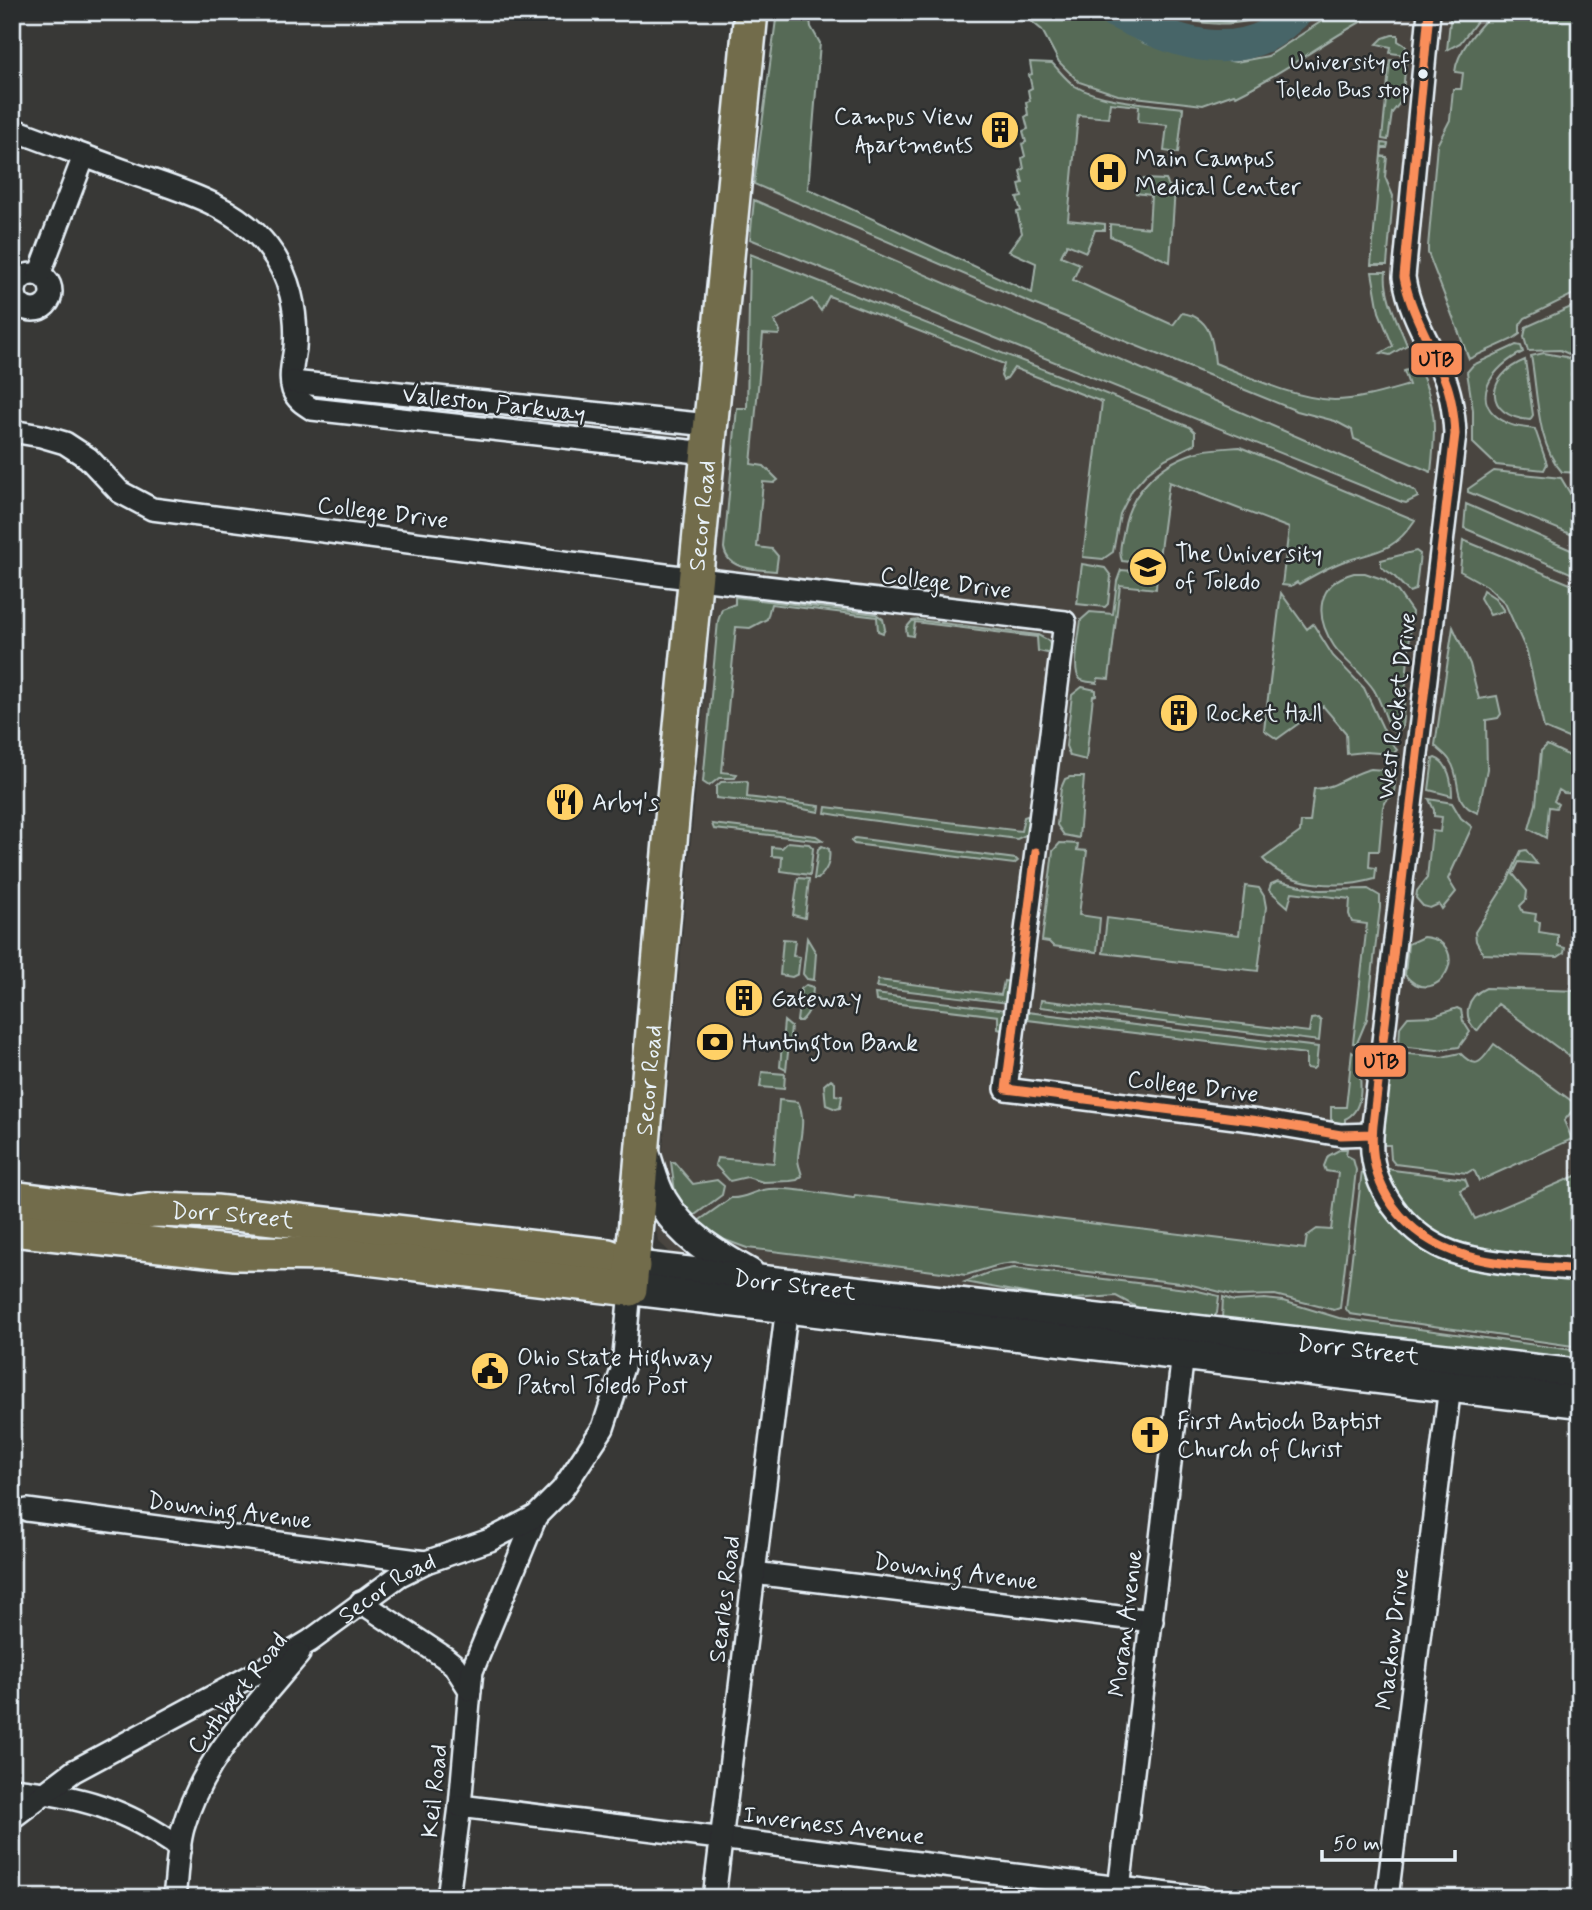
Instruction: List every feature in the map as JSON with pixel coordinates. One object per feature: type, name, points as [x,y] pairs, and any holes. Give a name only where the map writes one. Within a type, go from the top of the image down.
[{"type":"main road","name":"Secor Road","points":[[631,1278],[708,439],[751,12]]},
{"type":"main road","points":[[643,1150],[660,1199],[683,1230],[715,1255],[761,1281]]},
{"type":"main road","name":"Dorr Street","points":[[12,1198],[132,1213],[155,1210],[215,1212],[278,1218],[608,1256],[631,1278],[787,1306],[1580,1375]]},
{"type":"main road","name":"Dorr Street","points":[[12,1229],[234,1253],[333,1254],[631,1278],[761,1281],[1119,1334],[1183,1354],[1580,1402]]},
{"type":"street","name":"West Rocket Drive","points":[[1429,12],[1404,277],[1420,329],[1444,376],[1450,396],[1455,433],[1373,1134],[1374,1164],[1385,1193],[1404,1220],[1434,1244],[1471,1257],[1580,1270]]},
{"type":"street","points":[[12,129],[224,209],[240,219],[268,246],[287,281],[293,305],[295,339],[292,382]]},
{"type":"street","points":[[39,275],[84,156]]},
{"type":"street","name":"Valleston Parkway","points":[[292,382],[448,398],[708,439],[446,424],[312,409],[294,394],[292,382]]},
{"type":"street","points":[[446,424],[448,398]]},
{"type":"street","name":"College Drive","points":[[12,431],[65,443],[88,458],[120,492],[152,509],[695,579],[1065,622],[1006,1088],[1259,1121],[1341,1135],[1373,1134]]},
{"type":"street","name":"Secor Road","points":[[12,1818],[44,1792],[95,1759],[310,1641],[400,1575],[426,1562],[490,1540],[536,1516],[562,1490],[603,1428],[623,1367],[631,1278]]},
{"type":"street","name":"Searles Road","points":[[714,1898],[787,1306]]},
{"type":"street","name":"Moran Avenue","points":[[1118,1893],[1183,1354]]},
{"type":"street","name":"Mackow Drive","points":[[1387,1898],[1450,1386]]},
{"type":"street","name":"Downing Avenue","points":[[27,1510],[426,1562]]},
{"type":"street","name":"Keil Road","points":[[448,1898],[460,1806],[472,1671],[536,1516]]},
{"type":"street","name":"Downing Avenue","points":[[753,1573],[1152,1621]]},
{"type":"street","points":[[361,1602],[444,1657],[454,1665],[470,1689]]},
{"type":"street","name":"Cuthbert Road","points":[[174,1898],[180,1848],[188,1813],[214,1761],[310,1641]]},
{"type":"street","points":[[12,1789],[44,1792],[120,1812],[150,1827],[180,1848]]},
{"type":"street","name":"Inverness Avenue","points":[[460,1806],[722,1837],[1118,1893],[1201,1898]]},
{"type":"shaded area","name":"The University of Toledo","points":[[1067,12],[1580,12],[1580,1363],[677,1259],[658,1241],[656,1224],[751,183],[1031,302]]},
{"type":"green space","points":[[777,12],[809,12],[811,27],[820,43],[808,189],[1032,293],[1036,263],[1009,251],[1022,233],[1017,212],[1021,211],[1017,198],[1022,197],[1019,184],[1023,183],[1020,171],[1024,169],[1022,158],[1025,156],[1022,144],[1026,142],[1023,131],[1028,129],[1025,117],[1028,115],[1026,102],[1030,101],[1028,90],[1032,88],[1030,62],[1052,63],[1075,86],[1099,96],[1183,108],[1178,153],[1164,151],[1167,125],[1138,122],[1139,106],[1110,103],[1108,118],[1078,115],[1068,220],[1105,224],[1105,230],[1095,230],[1086,252],[1067,244],[1061,256],[1080,264],[1073,280],[1173,325],[1182,313],[1199,319],[1211,338],[1215,363],[1303,395],[1334,400],[1381,393],[1409,385],[1404,371],[1418,366],[1429,394],[1434,418],[1431,472],[1354,439],[1352,430],[1335,421],[1297,411],[1031,303],[754,184]]},
{"type":"green space","points":[[1020,12],[1080,12],[1111,24],[1144,43],[1176,52],[1236,62],[1268,56],[1336,12],[1379,12],[1254,87],[1236,96],[1234,94],[1203,105],[1118,95],[1079,82],[1059,62],[1042,30]]},
{"type":"green space","points":[[1168,12],[1272,12],[1248,21],[1220,24],[1192,21]]},
{"type":"green space","points":[[1451,12],[1484,12],[1460,43],[1447,50]]},
{"type":"green space","points":[[1493,12],[1580,12],[1580,291],[1525,318],[1520,325],[1520,334],[1513,339],[1469,359],[1428,247],[1437,145],[1450,120],[1453,89],[1461,89],[1463,73],[1455,72],[1457,64],[1469,40]]},
{"type":"green space","points":[[1392,35],[1398,35],[1398,41],[1406,46],[1406,55],[1390,53],[1391,47],[1377,44]]},
{"type":"green space","points":[[1390,60],[1406,62],[1402,100],[1392,113],[1388,140],[1382,139]]},
{"type":"green space","points":[[1382,143],[1388,144],[1387,148],[1382,148],[1381,156],[1387,157],[1385,177],[1393,196],[1387,265],[1371,265]]},
{"type":"green space","points":[[1143,179],[1166,180],[1169,186],[1175,188],[1170,262],[1110,236],[1110,224],[1149,228],[1151,195],[1136,193],[1136,184],[1143,184]]},
{"type":"green space","points":[[754,200],[1383,474],[1415,491],[1418,497],[1406,503],[1402,502],[750,239]]},
{"type":"green space","points":[[750,254],[1190,427],[1195,432],[1195,444],[1165,459],[1148,472],[1132,490],[1120,514],[1113,552],[1103,559],[1083,557],[1102,402],[1014,368],[1003,380],[1001,376],[1004,364],[829,296],[821,311],[812,299],[774,321],[780,331],[779,335],[763,334],[751,464],[764,466],[778,480],[774,483],[763,482],[757,547],[772,549],[778,556],[776,571],[737,565],[726,556],[724,548],[737,408],[747,408]]},
{"type":"green space","points":[[1372,272],[1386,272],[1389,300],[1407,345],[1390,355],[1381,353],[1393,346],[1379,312]]},
{"type":"green space","points":[[1580,303],[1580,359],[1560,350],[1528,351],[1524,337],[1526,327]]},
{"type":"green space","points":[[1516,345],[1521,346],[1523,352],[1512,358],[1494,375],[1486,395],[1488,405],[1494,414],[1507,423],[1535,429],[1547,464],[1544,470],[1496,465],[1473,443],[1473,410],[1467,372],[1473,365]]},
{"type":"green space","points":[[1544,353],[1566,357],[1577,363],[1571,374],[1575,385],[1580,389],[1580,473],[1562,472],[1547,447],[1539,417],[1531,356]]},
{"type":"green space","points":[[1525,360],[1533,415],[1530,420],[1504,411],[1497,403],[1495,394],[1502,376]]},
{"type":"green space","points":[[1240,447],[1415,520],[1399,539],[1383,549],[1337,564],[1299,584],[1297,582],[1291,586],[1282,585],[1289,528],[1169,482],[1158,565],[1122,561],[1121,545],[1128,515],[1133,502],[1151,479],[1162,469],[1187,455],[1206,450]]},
{"type":"green space","points":[[1494,471],[1561,478],[1580,510],[1580,538],[1468,492],[1468,489]]},
{"type":"green space","points":[[1466,504],[1580,554],[1580,577],[1464,528]]},
{"type":"green space","points":[[1463,540],[1580,588],[1580,743],[1544,728],[1527,652],[1505,603],[1487,586],[1460,571]]},
{"type":"green space","points":[[1416,551],[1420,554],[1416,587],[1409,592],[1381,567],[1381,560]]},
{"type":"green space","points":[[1082,564],[1105,568],[1111,576],[1108,604],[1105,607],[1077,604]]},
{"type":"green space","points":[[1121,570],[1157,573],[1156,589],[1120,585],[1109,679],[1098,678],[1097,683],[1083,681],[1077,675],[1076,668],[1081,620],[1090,612],[1113,614]]},
{"type":"green space","points":[[1354,573],[1365,573],[1385,580],[1398,592],[1412,612],[1402,728],[1395,732],[1391,730],[1374,690],[1334,646],[1323,623],[1322,602],[1326,593],[1332,584]]},
{"type":"green space","points":[[1483,590],[1495,598],[1504,611],[1490,615],[1480,598]]},
{"type":"green space","points":[[1281,593],[1307,629],[1313,624],[1333,656],[1364,688],[1387,737],[1397,750],[1393,754],[1347,754],[1346,733],[1323,706],[1277,739],[1264,730]]},
{"type":"green space","points":[[735,597],[876,614],[883,619],[885,629],[883,633],[878,631],[877,617],[771,604],[767,619],[750,628],[736,627],[722,772],[737,774],[735,778],[719,778],[709,786],[703,782],[718,621],[722,609],[735,604]]},
{"type":"green space","points":[[912,621],[1038,635],[1049,641],[1052,652],[1038,651],[1037,637],[915,622],[913,636],[907,635],[906,628]]},
{"type":"green space","points":[[1453,627],[1470,664],[1479,699],[1497,696],[1501,714],[1498,718],[1486,720],[1487,769],[1478,813],[1469,809],[1460,797],[1454,768],[1435,745]]},
{"type":"green space","points":[[1082,687],[1096,690],[1096,695],[1093,696],[1086,760],[1070,756],[1066,746],[1072,695]]},
{"type":"green space","points":[[1547,745],[1580,761],[1580,794],[1559,790],[1554,801],[1558,804],[1556,808],[1549,807],[1546,838],[1529,829],[1536,804],[1541,751]]},
{"type":"green space","points":[[1435,758],[1447,768],[1452,796],[1429,790]]},
{"type":"green space","points":[[1371,769],[1396,771],[1394,794],[1383,807],[1379,851],[1370,851],[1369,867],[1376,868],[1375,879],[1347,884],[1316,883],[1286,875],[1263,859],[1300,832],[1301,822],[1310,822],[1314,789],[1329,786]]},
{"type":"green space","points":[[1084,777],[1079,838],[1064,835],[1057,825],[1061,788],[1065,779]]},
{"type":"green space","points":[[746,781],[747,797],[820,806],[819,812],[716,798],[716,787],[721,782]]},
{"type":"green space","points":[[1429,799],[1452,803],[1461,818],[1472,827],[1448,879],[1456,892],[1442,909],[1439,904],[1430,908],[1423,906],[1416,898],[1417,891],[1427,878],[1432,831],[1440,832],[1442,817],[1434,816]]},
{"type":"green space","points":[[826,807],[1021,831],[1024,817],[1027,816],[1031,821],[1028,834],[1017,839],[825,813]]},
{"type":"green space","points":[[712,824],[816,836],[824,841],[714,829]]},
{"type":"green space","points":[[855,838],[1018,861],[1014,864],[854,844],[851,841]]},
{"type":"green space","points":[[788,842],[809,844],[813,848],[810,875],[781,871],[782,857],[772,856],[772,847],[782,848]]},
{"type":"green space","points":[[1060,843],[1078,844],[1077,850],[1087,851],[1079,915],[1100,918],[1097,952],[1053,946],[1042,941],[1053,851]]},
{"type":"green space","points":[[822,846],[829,849],[829,862],[821,876],[814,879],[818,849]]},
{"type":"green space","points":[[1526,850],[1537,864],[1519,862],[1513,874],[1527,891],[1526,900],[1520,906],[1523,912],[1536,914],[1535,921],[1540,922],[1539,932],[1558,935],[1558,946],[1565,948],[1564,953],[1558,957],[1483,954],[1476,941],[1475,932],[1508,880],[1521,851]]},
{"type":"green space","points":[[798,878],[809,879],[805,918],[793,915]]},
{"type":"green space","points":[[1278,881],[1320,890],[1368,889],[1380,896],[1367,1019],[1357,1043],[1353,1043],[1367,924],[1352,922],[1349,914],[1350,899],[1292,892],[1288,907],[1269,890],[1271,884]]},
{"type":"green space","points":[[1245,886],[1259,888],[1266,907],[1258,971],[1103,953],[1107,918],[1239,935]]},
{"type":"green space","points":[[1423,937],[1439,942],[1447,951],[1449,962],[1446,973],[1439,981],[1429,986],[1417,985],[1405,975],[1408,944]]},
{"type":"green space","points":[[807,938],[816,953],[814,980],[807,979],[803,974]]},
{"type":"green space","points":[[783,939],[795,940],[793,956],[800,957],[798,974],[792,977],[780,975]]},
{"type":"green space","points":[[878,980],[1001,995],[1004,981],[1010,982],[1008,1003],[876,987]]},
{"type":"green space","points":[[806,985],[813,987],[811,1006],[805,1017],[797,1021],[801,989]]},
{"type":"green space","points":[[1486,988],[1580,991],[1580,1064],[1498,1004],[1477,1031],[1469,1020],[1468,1007],[1474,996]]},
{"type":"green space","points":[[875,994],[1007,1010],[1004,1031],[998,1029],[998,1016],[876,1001]]},
{"type":"green space","points":[[1041,1000],[1309,1032],[1311,1019],[1318,1018],[1321,1021],[1319,1041],[1040,1007]]},
{"type":"green space","points":[[1457,1008],[1461,1010],[1463,1021],[1470,1032],[1459,1047],[1437,1050],[1399,1046],[1400,1027],[1408,1017],[1434,1016]]},
{"type":"green space","points":[[1027,1012],[1318,1047],[1316,1066],[1313,1069],[1306,1068],[1306,1054],[1028,1020]]},
{"type":"green space","points":[[784,1021],[791,1027],[786,1070],[780,1067]]},
{"type":"green space","points":[[1494,1044],[1577,1105],[1564,1121],[1572,1139],[1479,1181],[1472,1170],[1467,1173],[1395,1164],[1391,1159],[1390,1145],[1383,1145],[1391,1058],[1397,1058],[1398,1053],[1442,1057],[1460,1053],[1476,1063],[1483,1059]]},
{"type":"green space","points":[[1352,1052],[1358,1056],[1361,1082],[1357,1108],[1345,1119],[1345,1125],[1335,1123],[1331,1119],[1331,1107],[1346,1107]]},
{"type":"green space","points":[[762,1072],[785,1074],[784,1089],[760,1087]]},
{"type":"green space","points":[[831,1079],[835,1082],[835,1095],[842,1096],[840,1108],[836,1109],[826,1105],[824,1085]]},
{"type":"green space","points":[[779,1100],[798,1102],[801,1109],[798,1159],[802,1176],[790,1181],[763,1182],[747,1177],[730,1181],[715,1165],[717,1158],[774,1163]]},
{"type":"green space","points":[[1347,1149],[1346,1155],[1353,1159],[1356,1170],[1340,1308],[1334,1310],[1275,1295],[1237,1296],[1188,1284],[1014,1263],[966,1275],[747,1248],[725,1240],[697,1222],[731,1198],[764,1190],[788,1189],[1305,1249],[1307,1236],[1317,1229],[1331,1230],[1338,1173],[1326,1171],[1324,1166],[1328,1156]]},
{"type":"green space","points":[[671,1162],[674,1162],[693,1184],[717,1180],[724,1186],[722,1195],[692,1217],[675,1192]]},
{"type":"green space","points":[[1386,1168],[1465,1179],[1468,1186],[1460,1190],[1475,1219],[1580,1174],[1580,1259],[1484,1249],[1439,1233],[1420,1220],[1404,1202]]},
{"type":"green space","points":[[1362,1170],[1365,1171],[1378,1205],[1398,1230],[1422,1248],[1481,1269],[1580,1281],[1580,1347],[1350,1314],[1346,1309]]},
{"type":"green space","points":[[1014,1268],[1194,1290],[1219,1296],[1217,1313],[1213,1318],[1140,1309],[1116,1296],[1061,1300],[965,1282],[988,1273]]},
{"type":"green space","points":[[1223,1297],[1234,1301],[1283,1301],[1339,1318],[1580,1351],[1580,1362],[1222,1319]]},
{"type":"waterway","points":[[1114,12],[1169,36],[1189,42],[1227,46],[1266,36],[1297,12]]},
{"type":"transit line","name":"UTB","points":[[1429,12],[1404,277],[1417,317],[1447,386],[1455,434],[1372,1147],[1378,1178],[1393,1206],[1411,1226],[1431,1241],[1478,1259],[1580,1270]]},
{"type":"transit line","name":"UTB","points":[[1036,852],[1006,1089],[1259,1121],[1341,1135],[1372,1134]]},
{"type":"place","name":"University of Toledo Bus stop","points":[[1423,74]]},
{"type":"place","name":"Campus View Apartments","points":[[1000,130]]},
{"type":"place","name":"Main Campus Medical Center","points":[[1108,172]]},
{"type":"place","name":"The University of Toledo","points":[[1148,567]]},
{"type":"place","name":"Rocket Hall","points":[[1179,713]]},
{"type":"place","name":"Arby's","points":[[565,802]]},
{"type":"place","name":"Gateway","points":[[744,998]]},
{"type":"place","name":"Huntington Bank","points":[[715,1042]]},
{"type":"place","name":"Ohio State Highway Patrol Toledo Post","points":[[490,1371]]},
{"type":"place","name":"First Antioch Baptist Church of Christ","points":[[1150,1435]]}]
